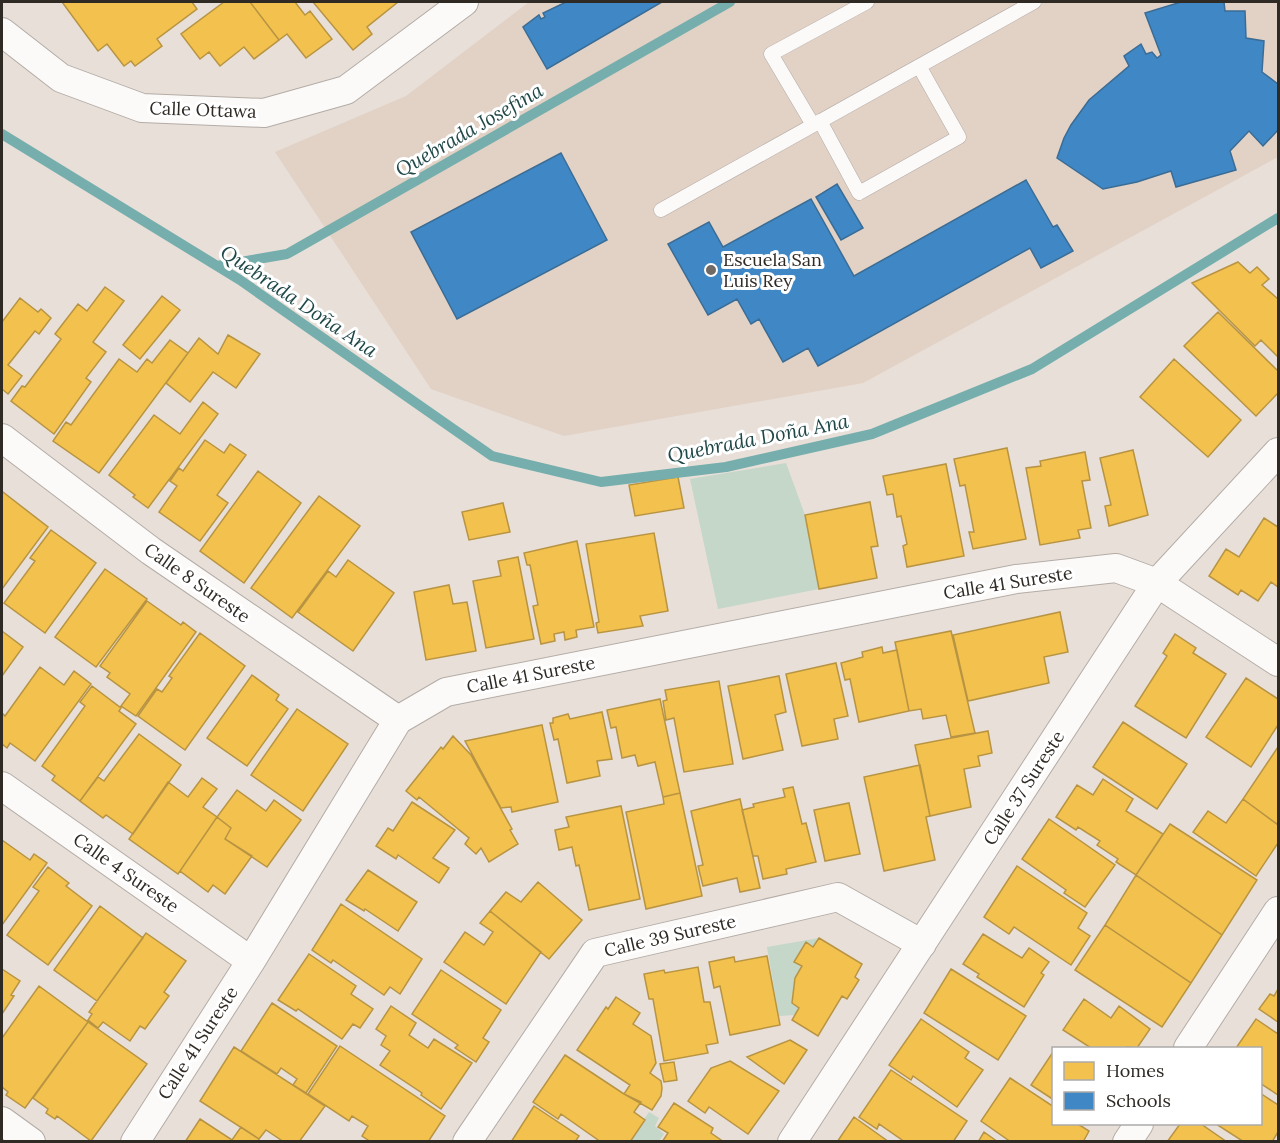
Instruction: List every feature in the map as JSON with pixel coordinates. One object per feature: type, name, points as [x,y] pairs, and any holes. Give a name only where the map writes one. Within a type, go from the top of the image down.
[{"type":"street","name":"Calle Ottawa","points":[[2,32],[61,78],[142,108],[264,113],[346,90],[464,2]]},
{"type":"street","name":"Calle 8 Sureste","points":[[2,438],[150,551],[398,720]]},
{"type":"street","name":"Calle 37 Sureste","points":[[792,1142],[1157,583],[1278,452]]},
{"type":"street","name":"Calle 41 Sureste","points":[[135,1142],[251,961],[398,720],[446,692],[1016,579],[1116,567],[1157,583],[1278,662]]},
{"type":"street","name":"Calle 4 Sureste","points":[[2,786],[251,961]]},
{"type":"street","name":"Calle 39 Sureste","points":[[467,1142],[595,953],[838,897],[922,944]]},
{"type":"street","points":[[1189,1047],[1278,911]]},
{"type":"street","points":[[2,1121],[31,1142]]},
{"type":"street","points":[[1127,1142],[1137,1125]]},
{"type":"lane","points":[[867,2],[771,54],[859,193],[959,137],[919,66]]},
{"type":"lane","points":[[661,210],[1034,2]]},
{"type":"shaded area","name":"Escuela San Luis Rey","points":[[529,2],[1278,2],[1278,157],[863,383],[564,436],[431,389],[275,152],[406,96]]},
{"type":"green space","points":[[786,463],[805,515],[819,589],[718,609],[690,479]]},
{"type":"green space","points":[[819,938],[813,947],[806,943],[794,961],[802,966],[795,979],[792,1003],[799,1008],[795,1015],[779,1016],[767,947]]},
{"type":"green space","points":[[649,1112],[659,1118],[655,1126],[664,1134],[659,1141],[629,1142]]},
{"type":"building: Homes","points":[[62,2],[192,2],[197,9],[157,39],[162,46],[135,66],[131,61],[124,66],[107,44],[98,51]]},
{"type":"building: Homes","points":[[224,2],[250,2],[279,40],[254,59],[244,47],[220,66],[209,52],[200,59],[181,34]]},
{"type":"building: Homes","points":[[250,2],[295,2],[305,15],[310,11],[332,39],[306,58],[287,34],[279,40]]},
{"type":"building: Homes","points":[[313,2],[398,2],[367,27],[372,34],[353,50]]},
{"type":"building: Homes","points":[[1238,262],[1250,273],[1257,267],[1269,279],[1262,285],[1278,299],[1278,357],[1261,340],[1255,346],[1192,283]]},
{"type":"building: Homes","points":[[105,287],[124,301],[93,342],[106,352],[86,378],[91,382],[54,434],[11,401],[22,386],[25,387],[61,339],[55,334],[78,304],[87,311]]},
{"type":"building: Homes","points":[[162,296],[180,310],[140,359],[123,345]]},
{"type":"building: Homes","points":[[20,298],[38,312],[41,309],[51,318],[39,334],[35,331],[8,365],[22,376],[8,394],[2,389],[2,322]]},
{"type":"building: Homes","points":[[1218,312],[1278,371],[1278,393],[1256,416],[1184,346]]},
{"type":"building: Homes","points":[[228,335],[260,354],[236,388],[213,372],[190,402],[166,383],[199,338],[218,354]]},
{"type":"building: Homes","points":[[170,340],[188,353],[99,473],[53,441],[66,422],[71,425],[119,359],[137,372],[147,359],[152,363]]},
{"type":"building: Homes","points":[[1174,359],[1241,420],[1208,457],[1140,397]]},
{"type":"building: Homes","points":[[203,402],[218,414],[148,508],[109,475],[154,415],[180,434]]},
{"type":"building: Homes","points":[[205,440],[224,453],[230,444],[246,455],[217,495],[228,503],[200,541],[159,512],[177,486],[170,481],[179,468],[183,471]]},
{"type":"building: Homes","points":[[1007,448],[1026,539],[973,549],[969,532],[974,532],[965,485],[960,486],[954,459]]},
{"type":"building: Homes","points":[[1133,450],[1148,515],[1109,526],[1105,506],[1111,505],[1100,458]]},
{"type":"building: Homes","points":[[1085,452],[1090,480],[1082,481],[1091,528],[1078,530],[1080,538],[1040,545],[1026,468],[1041,466],[1040,461]]},
{"type":"building: Homes","points":[[946,464],[964,556],[907,567],[903,546],[907,544],[901,516],[897,517],[893,494],[887,495],[883,476]]},
{"type":"building: Homes","points":[[258,471],[301,503],[244,583],[200,551]]},
{"type":"building: Homes","points":[[678,477],[684,508],[635,516],[629,485]]},
{"type":"building: Homes","points":[[3,492],[48,527],[2,589],[2,494]]},
{"type":"building: Homes","points":[[319,496],[360,526],[292,618],[251,588]]},
{"type":"building: Homes","points":[[870,502],[878,546],[871,547],[877,578],[819,589],[805,515]]},
{"type":"building: Homes","points":[[503,503],[510,532],[469,540],[462,512]]},
{"type":"building: Homes","points":[[1264,518],[1278,527],[1278,587],[1271,582],[1258,601],[1241,590],[1238,595],[1209,576],[1226,549],[1239,557]]},
{"type":"building: Homes","points":[[51,530],[96,563],[45,633],[4,603],[35,561],[30,558]]},
{"type":"building: Homes","points":[[654,533],[668,611],[640,616],[643,626],[598,633],[596,623],[599,622],[586,544]]},
{"type":"building: Homes","points":[[577,541],[594,627],[576,630],[577,637],[565,640],[564,632],[554,634],[555,641],[541,644],[533,606],[538,605],[530,565],[527,565],[524,553]]},
{"type":"building: Homes","points":[[518,557],[534,639],[486,648],[473,581],[501,576],[498,561]]},
{"type":"building: Homes","points":[[348,560],[394,593],[353,651],[298,612],[328,571],[336,577]]},
{"type":"building: Homes","points":[[105,569],[147,599],[96,667],[55,637]]},
{"type":"building: Homes","points":[[449,585],[453,604],[467,602],[476,651],[426,660],[414,592]]},
{"type":"building: Homes","points":[[147,601],[181,625],[183,622],[196,632],[136,716],[121,706],[130,694],[107,677],[110,673],[100,666]]},
{"type":"building: Homes","points":[[1060,612],[1068,652],[1044,657],[1049,683],[968,701],[953,635]]},
{"type":"building: Homes","points":[[2,631],[23,647],[2,676]]},
{"type":"building: Homes","points":[[951,631],[975,733],[951,737],[946,715],[923,719],[921,709],[909,711],[895,642]]},
{"type":"building: Homes","points":[[200,633],[245,666],[185,750],[138,716],[157,689],[162,692],[172,678],[169,676]]},
{"type":"building: Homes","points":[[1175,634],[1196,648],[1193,653],[1226,674],[1186,738],[1135,706],[1167,656],[1163,653]]},
{"type":"building: Homes","points":[[882,647],[883,653],[897,650],[909,711],[859,722],[850,679],[845,680],[841,663],[863,657],[862,652]]},
{"type":"building: Homes","points":[[836,663],[848,716],[834,719],[838,739],[802,746],[786,674]]},
{"type":"building: Homes","points":[[40,667],[64,685],[74,671],[91,684],[35,761],[10,743],[7,748],[2,744],[2,713],[5,716]]},
{"type":"building: Homes","points":[[252,675],[279,695],[276,700],[288,709],[247,766],[207,738]]},
{"type":"building: Homes","points":[[779,676],[786,712],[775,715],[783,750],[743,759],[728,686]]},
{"type":"building: Homes","points":[[1246,678],[1278,699],[1278,725],[1251,767],[1206,737]]},
{"type":"building: Homes","points":[[719,681],[733,764],[684,772],[674,718],[666,720],[663,701],[667,700],[665,690]]},
{"type":"building: Homes","points":[[92,686],[121,708],[119,711],[136,724],[80,801],[52,780],[55,776],[42,766],[85,706],[80,702]]},
{"type":"building: Homes","points":[[660,699],[680,793],[663,797],[655,762],[638,766],[635,755],[622,758],[616,727],[611,728],[607,710]]},
{"type":"building: Homes","points":[[297,709],[348,744],[303,811],[251,775]]},
{"type":"building: Homes","points":[[602,712],[612,759],[597,761],[600,776],[567,783],[558,739],[554,740],[550,723],[553,723],[553,718],[568,714],[570,719]]},
{"type":"building: Homes","points":[[1123,722],[1187,764],[1157,809],[1093,767]]},
{"type":"building: Homes","points":[[542,725],[558,802],[512,812],[511,807],[501,808],[465,741]]},
{"type":"building: Homes","points":[[988,731],[992,753],[978,756],[980,766],[964,769],[971,807],[930,816],[915,745]]},
{"type":"building: Homes","points":[[139,734],[181,765],[133,834],[106,815],[103,818],[80,801],[98,777],[104,781]]},
{"type":"building: Homes","points":[[453,736],[471,755],[518,844],[489,862],[481,848],[476,854],[465,844],[469,838],[419,797],[417,800],[406,791],[441,747],[443,749]]},
{"type":"building: Homes","points":[[1278,747],[1278,822],[1277,824],[1243,799]]},
{"type":"building: Homes","points":[[920,765],[930,816],[926,817],[935,860],[884,871],[864,777]]},
{"type":"building: Homes","points":[[202,778],[217,789],[203,807],[217,817],[178,874],[129,839],[168,782],[188,797]]},
{"type":"building: Homes","points":[[1103,779],[1133,799],[1126,811],[1163,834],[1136,875],[1116,862],[1118,859],[1097,845],[1100,841],[1078,827],[1076,830],[1056,817],[1077,785],[1093,795]]},
{"type":"building: Homes","points":[[793,787],[802,824],[806,823],[816,862],[786,869],[787,874],[763,879],[758,856],[753,856],[742,810],[754,807],[753,804],[785,797],[783,789]]},
{"type":"building: Homes","points":[[237,790],[266,811],[274,800],[301,820],[267,867],[225,839],[231,828],[217,817]]},
{"type":"building: Homes","points":[[680,793],[702,896],[646,909],[626,812],[664,804],[663,797]]},
{"type":"building: Homes","points":[[740,799],[760,888],[740,892],[737,878],[703,886],[698,866],[703,865],[691,811]]},
{"type":"building: Homes","points":[[1243,799],[1278,825],[1278,843],[1256,876],[1193,832],[1208,811],[1226,823]]},
{"type":"building: Homes","points":[[412,802],[455,830],[433,858],[449,868],[439,883],[398,855],[396,859],[376,846],[388,828],[393,831]]},
{"type":"building: Homes","points":[[849,803],[860,854],[825,861],[814,810]]},
{"type":"building: Homes","points":[[621,806],[640,899],[589,910],[579,865],[576,866],[572,847],[559,850],[555,830],[569,827],[566,817]]},
{"type":"building: Homes","points":[[217,817],[231,828],[225,839],[252,856],[225,894],[213,885],[208,892],[180,871]]},
{"type":"building: Homes","points":[[1049,819],[1115,865],[1085,907],[1064,893],[1066,890],[1022,859]]},
{"type":"building: Homes","points":[[1170,824],[1257,880],[1222,935],[1136,875]]},
{"type":"building: Homes","points":[[2,840],[30,860],[34,854],[47,863],[2,925]]},
{"type":"building: Homes","points":[[1017,866],[1087,913],[1078,928],[1090,936],[1071,965],[1014,927],[1009,934],[984,917]]},
{"type":"building: Homes","points":[[48,867],[69,883],[66,886],[92,906],[48,965],[7,935],[39,891],[33,887]]},
{"type":"building: Homes","points":[[368,870],[417,902],[398,931],[365,909],[364,911],[346,900]]},
{"type":"building: Homes","points":[[1136,875],[1222,935],[1191,983],[1105,925]]},
{"type":"building: Homes","points":[[538,882],[582,920],[549,959],[490,911],[506,892],[521,902]]},
{"type":"building: Homes","points":[[341,904],[422,959],[400,994],[390,987],[384,995],[333,960],[331,963],[312,950]]},
{"type":"building: Homes","points":[[100,906],[143,938],[97,1001],[54,970]]},
{"type":"building: Homes","points":[[490,911],[541,952],[506,1004],[444,962],[465,932],[484,945],[493,932],[480,923]]},
{"type":"building: Homes","points":[[1105,925],[1191,983],[1162,1027],[1075,970]]},
{"type":"building: Homes","points":[[146,933],[186,961],[164,992],[169,996],[145,1029],[140,1026],[130,1041],[103,1022],[98,1028],[88,1020],[92,1014],[89,1012]]},
{"type":"building: Homes","points":[[983,934],[1022,958],[1029,948],[1049,962],[1041,973],[1044,975],[1024,1007],[977,977],[979,974],[963,964]]},
{"type":"building: Homes","points":[[819,938],[862,964],[855,977],[859,980],[847,999],[842,996],[818,1036],[792,1020],[799,1008],[792,1003],[795,978],[802,966],[794,962],[806,942],[813,947]]},
{"type":"building: Homes","points":[[309,954],[356,986],[351,994],[373,1009],[360,1028],[353,1024],[342,1039],[298,1009],[296,1011],[278,1000]]},
{"type":"building: Homes","points":[[767,956],[780,1025],[730,1035],[720,986],[714,988],[709,962],[734,957],[735,962]]},
{"type":"building: Homes","points":[[698,967],[704,1002],[710,1002],[718,1043],[706,1045],[708,1053],[664,1061],[653,999],[649,999],[644,974]]},
{"type":"building: Homes","points":[[2,969],[20,981],[11,995],[14,996],[2,1014]]},
{"type":"building: Homes","points":[[951,969],[1026,1016],[998,1060],[924,1013]]},
{"type":"building: Homes","points":[[441,970],[501,1010],[483,1038],[489,1042],[476,1062],[455,1048],[458,1045],[412,1014]]},
{"type":"building: Homes","points":[[39,986],[88,1022],[25,1108],[6,1095],[8,1092],[2,1087],[2,1038]]},
{"type":"building: Homes","points":[[1278,989],[1278,1022],[1259,1009],[1270,994],[1274,996]]},
{"type":"building: Homes","points":[[616,997],[640,1013],[633,1024],[651,1036],[656,1063],[650,1073],[661,1081],[662,1088],[661,1096],[652,1110],[624,1094],[630,1085],[577,1050],[606,1007],[608,1009]]},
{"type":"building: Homes","points":[[1084,999],[1111,1018],[1119,1006],[1150,1029],[1138,1047],[1089,1047],[1063,1030]]},
{"type":"building: Homes","points":[[272,1003],[337,1046],[306,1093],[293,1085],[297,1079],[281,1068],[277,1074],[241,1051]]},
{"type":"building: Homes","points":[[391,1006],[416,1023],[409,1035],[428,1048],[434,1039],[472,1063],[441,1109],[421,1095],[422,1093],[380,1065],[390,1051],[381,1045],[386,1036],[376,1029]]},
{"type":"building: Homes","points":[[921,1019],[969,1052],[965,1058],[983,1070],[957,1107],[913,1076],[911,1080],[889,1065]]},
{"type":"building: Homes","points":[[1256,1019],[1278,1034],[1278,1095],[1262,1084],[1262,1047],[1237,1047]]},
{"type":"building: Homes","points":[[88,1022],[147,1064],[91,1141],[57,1116],[55,1119],[46,1113],[48,1109],[33,1098]]},
{"type":"building: Homes","points":[[790,1040],[807,1050],[784,1084],[747,1057]]},
{"type":"building: Homes","points":[[340,1046],[445,1116],[428,1142],[371,1142],[362,1136],[368,1126],[352,1116],[349,1121],[308,1094]]},
{"type":"building: Homes","points":[[234,1047],[325,1106],[299,1142],[284,1142],[266,1130],[259,1139],[200,1101]]},
{"type":"building: Homes","points":[[1052,1054],[1052,1099],[1031,1085]]},
{"type":"building: Homes","points":[[565,1055],[624,1094],[641,1102],[634,1112],[645,1120],[630,1142],[601,1142],[561,1114],[558,1119],[533,1102]]},
{"type":"building: Homes","points":[[730,1061],[779,1091],[748,1134],[709,1107],[705,1113],[688,1101],[711,1068]]},
{"type":"building: Homes","points":[[674,1062],[677,1080],[664,1082],[660,1064]]},
{"type":"building: Homes","points":[[891,1070],[967,1121],[953,1142],[905,1142],[879,1124],[877,1129],[859,1117]]},
{"type":"building: Homes","points":[[1010,1078],[1052,1106],[1052,1125],[1080,1125],[1089,1131],[1083,1142],[1011,1142],[981,1121]]},
{"type":"building: Homes","points":[[1262,1094],[1278,1105],[1278,1132],[1272,1142],[1244,1142],[1218,1125],[1262,1125]]},
{"type":"building: Homes","points":[[674,1103],[713,1128],[711,1133],[724,1142],[662,1142],[668,1133],[658,1127]]},
{"type":"building: Homes","points":[[534,1106],[579,1136],[575,1142],[511,1142]]},
{"type":"building: Homes","points":[[854,1117],[889,1142],[837,1142]]},
{"type":"building: Homes","points":[[200,1119],[232,1140],[241,1127],[259,1139],[258,1142],[185,1142]]},
{"type":"building: Homes","points":[[1179,1125],[1202,1125],[1227,1142],[1167,1142]]},
{"type":"building: Homes","points":[[984,1132],[998,1142],[978,1142]]},
{"type":"building: Schools","points":[[566,2],[662,2],[547,69],[523,27],[539,15],[541,19],[545,17],[543,13]]},
{"type":"building: Schools","points":[[1181,2],[1224,2],[1225,11],[1245,11],[1246,38],[1264,41],[1262,72],[1278,84],[1278,130],[1263,146],[1249,131],[1230,151],[1236,170],[1176,187],[1171,171],[1137,182],[1103,189],[1057,158],[1064,138],[1089,100],[1129,66],[1124,56],[1141,44],[1146,54],[1152,52],[1157,58],[1161,55],[1145,13]]},
{"type":"building: Schools","points":[[561,153],[607,240],[457,319],[411,232]]},
{"type":"building: Schools","points":[[1026,180],[1053,227],[1057,225],[1073,251],[1041,268],[1030,248],[818,366],[808,348],[783,362],[759,319],[751,324],[737,299],[708,315],[668,244],[709,222],[723,247],[811,199],[854,276]]},
{"type":"building: Schools","points":[[837,184],[863,228],[841,240],[816,197]]},
{"type":"waterway","name":"Quebrada Josefina","points":[[217,266],[287,254],[730,2]]},
{"type":"waterway","name":"Quebrada Doña Ana","points":[[2,134],[240,280],[492,456],[601,482],[726,467],[872,434],[1032,369],[1278,218]]},
{"type":"place","name":"Escuela San Luis Rey","points":[[711,270]]}]
